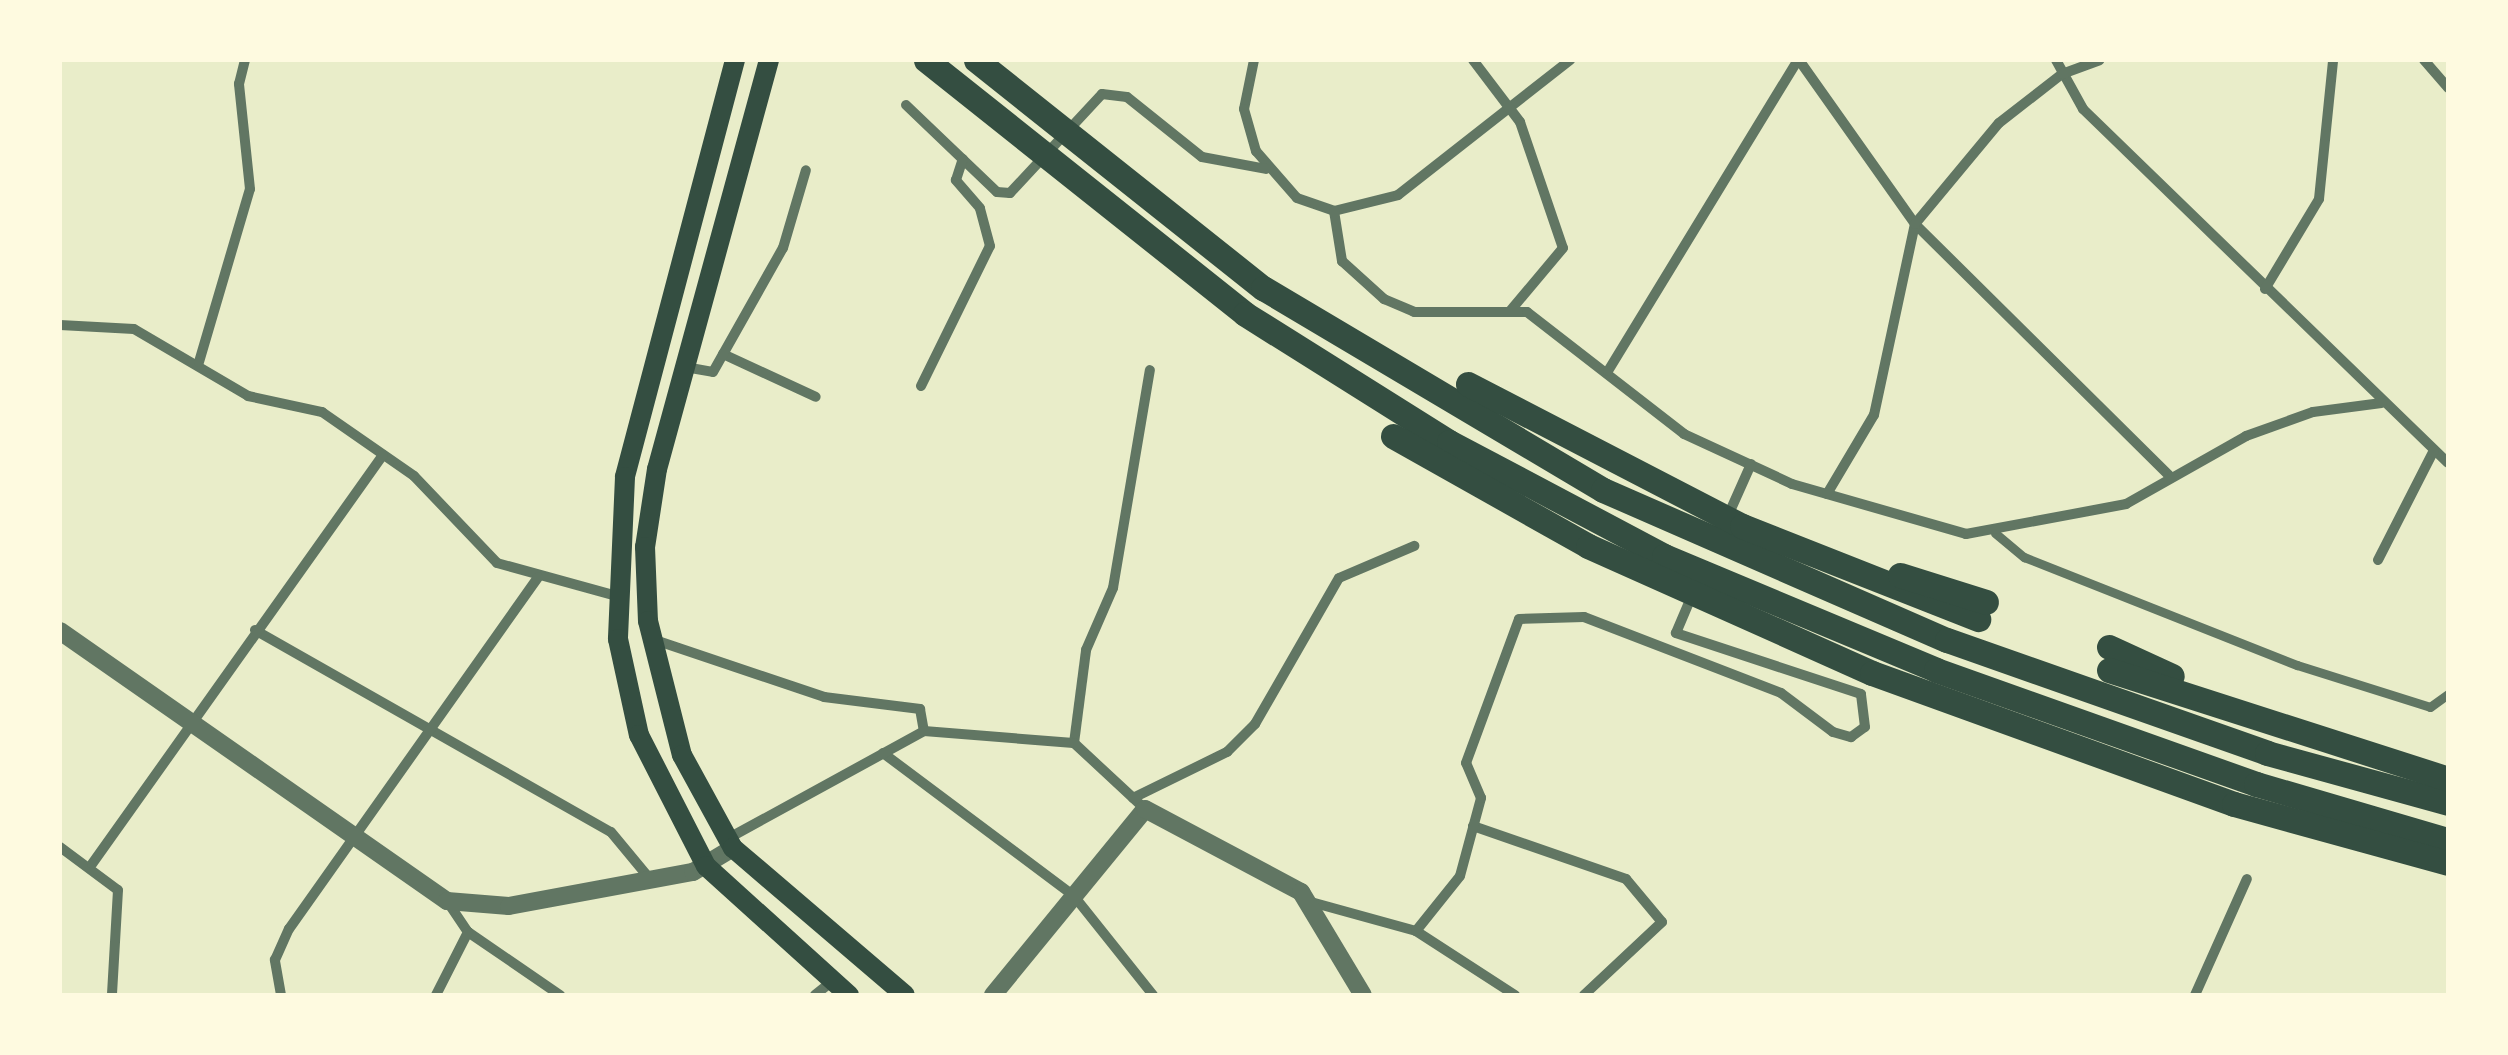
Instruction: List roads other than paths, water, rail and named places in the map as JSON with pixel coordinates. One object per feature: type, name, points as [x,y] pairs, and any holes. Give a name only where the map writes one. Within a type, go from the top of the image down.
[{"type":"highway","points":[[926,60],[1245,314],[1450,442],[1682,564],[2092,726],[2370,829],[2448,863]]},
{"type":"highway","points":[[976,60],[1249,278],[1486,427],[1829,594],[2101,696],[2387,773],[2448,779]]},
{"type":"highway","points":[[1468,384],[1822,557],[1982,611]]},
{"type":"highway","points":[[1394,436],[1703,601],[2084,754],[2370,829],[2448,840]]},
{"type":"highway","points":[[2109,659],[2276,724],[2448,803]]},
{"type":"main road","points":[[735,60],[624,477],[613,596],[639,735],[706,866],[823,988],[850,995]]},
{"type":"main road","points":[[769,60],[684,367],[649,513],[651,638],[682,755],[730,844],[904,995]]},
{"type":"street","points":[[198,362],[250,189],[239,84],[245,60]]},
{"type":"street","points":[[1254,60],[1244,110],[1266,169]]},
{"type":"street","points":[[1474,60],[1513,108],[1563,248],[1511,310]]},
{"type":"street","points":[[906,106],[997,192],[1019,185],[1084,106],[1102,94],[1127,97],[1202,156],[1266,169],[1316,206],[1334,210],[1398,196],[1570,60]]},
{"type":"street","points":[[1608,371],[1799,60],[1914,224],[2170,475]]},
{"type":"street","points":[[2056,60],[2083,109],[2381,403],[2448,463]]},
{"type":"street","points":[[1827,494],[1874,415],[1914,224],[1973,149],[2062,74],[2100,60]]},
{"type":"street","points":[[2265,289],[2320,199],[2333,60]]},
{"type":"street","points":[[2424,60],[2448,88]]},
{"type":"street","points":[[921,386],[990,246],[980,208],[956,180],[962,158]]},
{"type":"street","points":[[684,367],[713,372],[782,248],[806,170]]},
{"type":"street","points":[[1334,210],[1342,261],[1384,299],[1414,312],[1511,310],[1555,326],[1658,418],[1751,464],[1827,494],[1966,534],[1995,533],[2126,504],[2170,475],[2290,420],[2381,403]]},
{"type":"street","points":[[60,325],[134,329],[198,362],[248,396],[322,412],[383,455],[497,563],[613,596]]},
{"type":"street","points":[[724,354],[816,397]]},
{"type":"street","points":[[1074,743],[1086,650],[1114,588],[1150,370]]},
{"type":"street","points":[[2378,560],[2434,450]]},
{"type":"street","points":[[92,864],[188,722],[383,455]]},
{"type":"street","points":[[1416,931],[1460,876],[1481,798],[1466,764],[1508,629],[1535,614],[1584,617],[1737,674],[1833,732],[1851,737],[1865,727],[1862,694],[1676,633],[1751,464]]},
{"type":"street","points":[[1995,533],[2024,557],[2297,665],[2430,707],[2448,694]]},
{"type":"street","points":[[993,995],[1074,896],[1138,803],[1227,752],[1255,724],[1339,578],[1414,546]]},
{"type":"street","points":[[281,995],[274,970],[289,929],[355,842],[538,576]]},
{"type":"street","points":[[255,630],[611,832],[650,879]]},
{"type":"street","points":[[60,631],[355,842],[446,901],[468,932],[560,995]]},
{"type":"street","points":[[651,638],[824,697],[920,709],[924,731]]},
{"type":"street","points":[[446,901],[509,906],[706,866],[730,844],[924,731],[1074,743],[1138,803],[1312,902],[1416,931],[1514,995]]},
{"type":"street","points":[[883,753],[1074,896],[1153,995]]},
{"type":"street","points":[[1473,826],[1626,879],[1662,922],[1584,995]]},
{"type":"street","points":[[60,848],[92,864],[118,890],[112,995]]},
{"type":"street","points":[[2195,995],[2248,880]]},
{"type":"street","points":[[1312,902],[1363,995]]},
{"type":"street","points":[[436,995],[468,932]]}]
